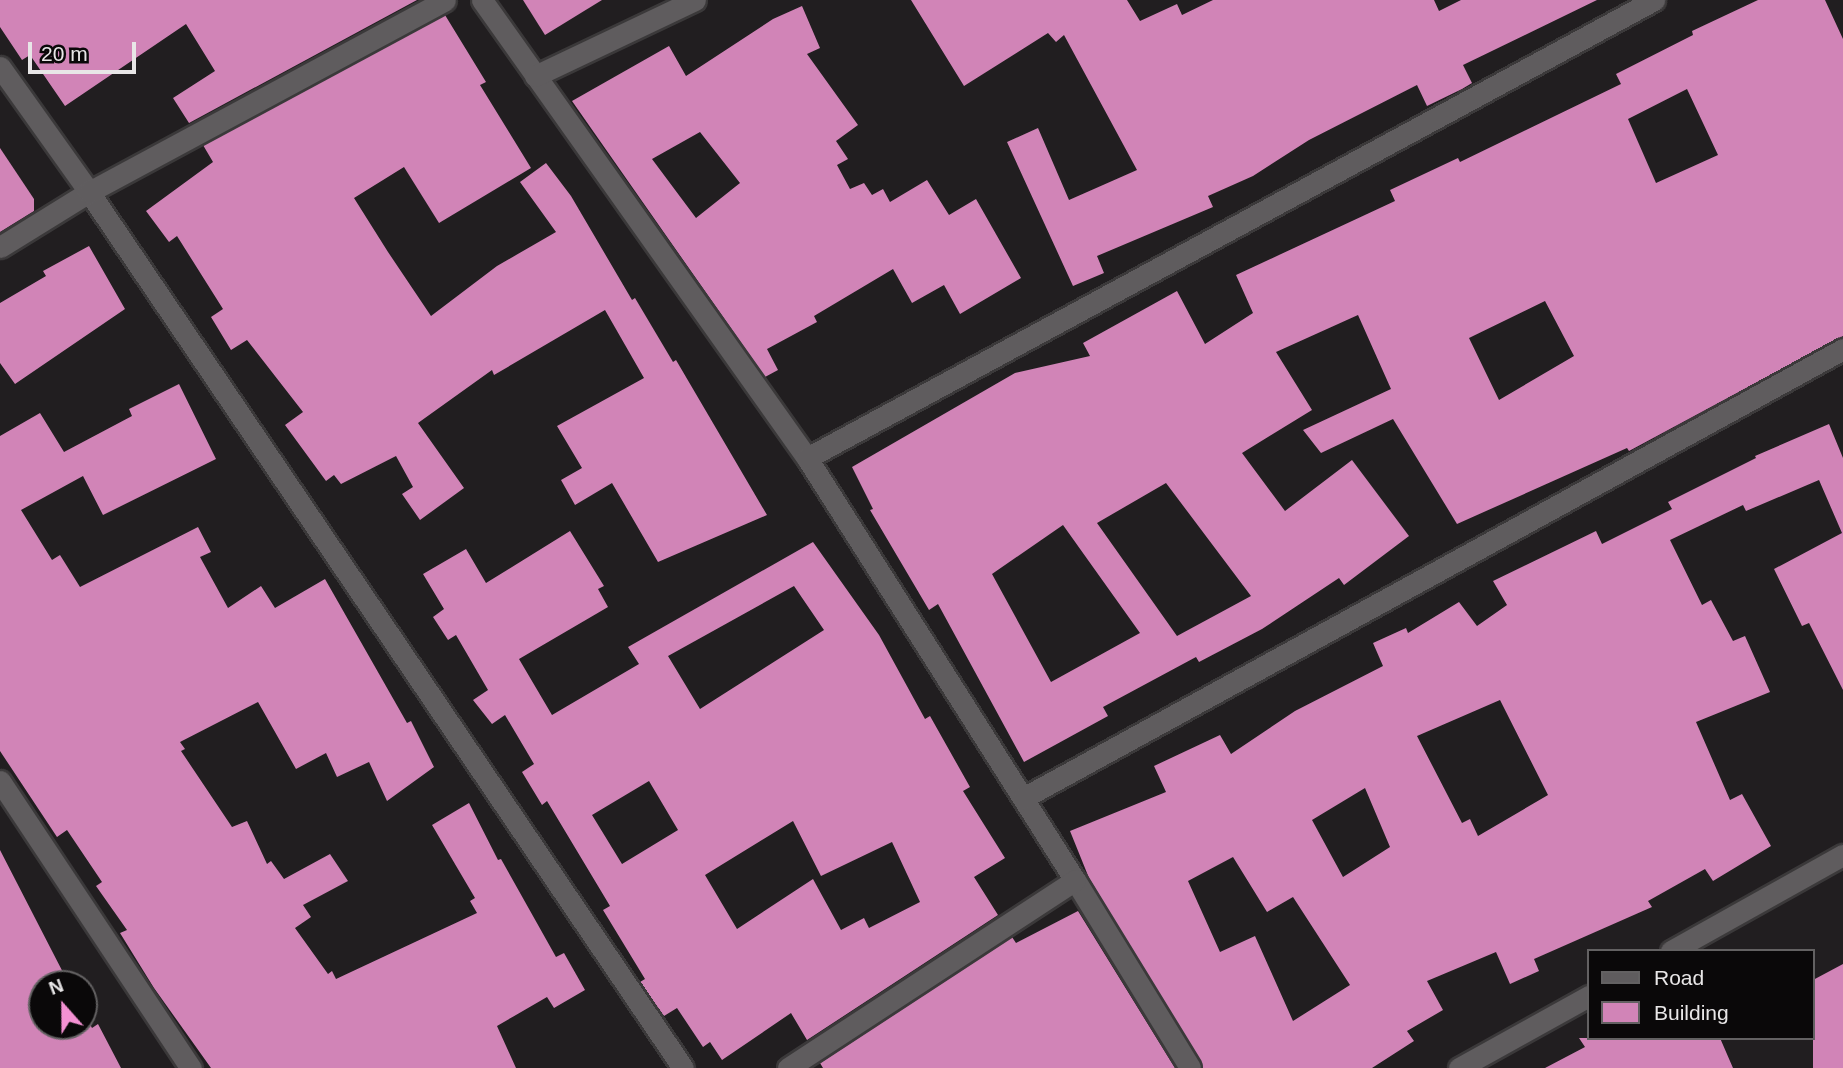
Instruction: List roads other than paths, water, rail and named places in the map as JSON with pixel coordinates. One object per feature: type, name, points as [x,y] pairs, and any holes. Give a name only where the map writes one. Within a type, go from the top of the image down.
[{"type":"street","points":[[0,247],[89,192],[445,0]]},
{"type":"street","points":[[482,0],[807,458],[1075,880],[1190,1068]]},
{"type":"street","points":[[535,76],[695,0]]},
{"type":"street","points":[[807,458],[1654,0]]},
{"type":"street","points":[[0,67],[89,192],[683,1068]]},
{"type":"street","points":[[1023,798],[1843,349]]},
{"type":"street","points":[[0,781],[191,1068]]},
{"type":"street","points":[[1675,949],[1843,855]]},
{"type":"street","points":[[788,1068],[1075,880]]},
{"type":"street","points":[[1459,1068],[1588,997]]}]
